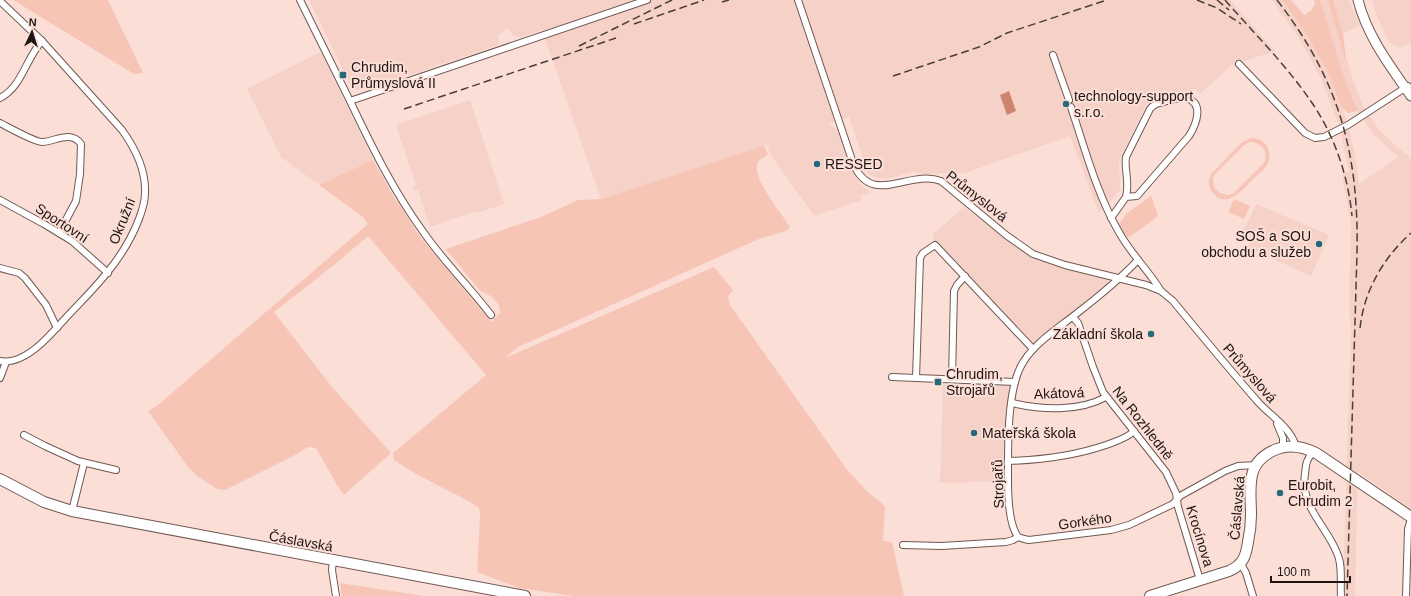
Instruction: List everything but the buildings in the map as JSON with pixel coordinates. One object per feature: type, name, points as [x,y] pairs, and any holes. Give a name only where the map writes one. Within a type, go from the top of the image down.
[{"type":"main road","points":[[1358,0],[1364,18],[1379,48],[1408,88]]},
{"type":"main road","points":[[1363,0],[1371,22],[1411,96]]},
{"type":"main road","name":"Čáslavská","points":[[1241,564],[1245,556],[1250,534],[1251,479],[1253,471],[1269,453],[1283,447],[1296,447],[1313,452],[1411,518]]},
{"type":"main road","name":"Čáslavská","points":[[0,480],[44,502],[72,512],[525,596]]},
{"type":"main road","points":[[1150,596],[1229,571],[1241,564]]},
{"type":"street","points":[[300,0],[383,169],[410,213],[436,250],[491,315]]},
{"type":"street","points":[[350,101],[647,0]]},
{"type":"street","name":"Průmyslová","points":[[798,0],[853,163],[862,177],[881,186],[921,177],[940,181],[1006,235],[1033,254],[1065,265],[1121,278],[1161,291],[1173,301],[1272,416],[1292,436],[1296,447]]},
{"type":"street","name":"Okružní","points":[[0,1],[20,18],[42,41],[122,130],[132,144],[145,184],[144,203],[136,227],[126,248],[108,273],[57,328],[32,351],[12,360],[3,361],[0,378]]},
{"type":"street","points":[[0,98],[8,93],[14,86],[42,41]]},
{"type":"street","name":"Průmyslová","points":[[1053,55],[1102,198],[1111,218],[1138,260],[1154,279],[1161,291]]},
{"type":"street","points":[[1239,64],[1305,132],[1316,138],[1324,138],[1348,125],[1370,110],[1408,88]]},
{"type":"street","points":[[1111,218],[1126,197],[1128,185],[1126,157],[1150,109],[1154,105],[1174,99],[1183,98],[1192,101],[1197,108],[1198,116],[1195,126],[1189,136],[1137,196],[1126,197]]},
{"type":"street","points":[[0,123],[40,142],[69,137],[76,139],[80,144],[80,174],[76,201],[59,233]]},
{"type":"street","name":"Sportovní","points":[[0,200],[59,233],[81,249],[108,273]]},
{"type":"street","points":[[916,378],[920,258],[923,253],[935,245],[1033,349]]},
{"type":"street","name":"Strojařů","points":[[1018,536],[1013,528],[1010,508],[1008,462],[1012,403],[1015,382],[1020,368],[1033,349],[1121,278],[1138,260]]},
{"type":"street","points":[[0,268],[19,274],[25,278],[46,305],[57,328]]},
{"type":"street","points":[[952,380],[954,291],[956,286],[965,276]]},
{"type":"street","name":"Na Rozhledně","points":[[1073,317],[1078,323],[1092,367],[1106,397],[1166,472],[1173,484],[1178,498]]},
{"type":"street","points":[[892,377],[1015,382]]},
{"type":"street","name":"Akátová","points":[[1012,403],[1037,407],[1070,407],[1092,404],[1106,397]]},
{"type":"street","name":"Průmyslová","points":[[1272,416],[1281,430],[1283,447]]},
{"type":"street","points":[[1008,462],[1039,460],[1076,454],[1125,438],[1134,431]]},
{"type":"street","points":[[24,435],[56,452],[84,463],[116,470]]},
{"type":"street","points":[[1313,452],[1311,462],[1305,473],[1304,487],[1308,501],[1338,556],[1341,596]]},
{"type":"street","points":[[72,512],[84,463]]},
{"type":"street","name":"Gorkého","points":[[903,545],[942,546],[1006,542],[1013,540],[1018,536],[1030,540],[1122,528],[1173,504],[1178,498],[1224,471],[1238,466],[1257,465]]},
{"type":"street","name":"Krocínova","points":[[1178,498],[1178,507],[1200,580]]},
{"type":"street","points":[[1406,596],[1408,529],[1411,518]]},
{"type":"street","points":[[333,560],[332,570],[336,596]]},
{"type":"street","points":[[1241,564],[1246,573],[1252,596]]},
{"type":"shaded area","points":[[13,0],[108,0],[143,73],[134,74]]},
{"type":"shaded area","points":[[309,0],[1230,0],[1275,51],[1241,62],[1236,67],[1233,64],[1200,94],[1195,89],[1178,97],[1147,104],[1119,160],[1120,190],[1099,213],[1070,136],[965,173],[925,174],[913,172],[887,179],[877,178],[868,174],[849,117],[828,124],[838,130],[851,170],[859,183],[871,193],[860,196],[862,200],[814,216],[770,154],[767,146],[772,143],[708,166],[601,199],[542,30],[521,38],[513,35],[507,28],[498,36],[498,45],[365,90],[359,90],[352,88]]},
{"type":"shaded area","points":[[1272,0],[1282,0],[1308,37],[1329,75],[1348,126],[1355,154],[1359,184],[1398,157],[1374,135],[1358,111],[1347,86],[1320,0],[1328,0],[1354,83],[1364,108],[1380,131],[1411,158],[1411,509],[1358,472],[1355,596],[1343,596],[1351,330],[1349,306],[1351,225],[1342,174],[1349,172],[1340,128],[1321,78],[1301,41]]},
{"type":"shaded area","points":[[1282,0],[1291,0],[1304,15],[1312,10],[1315,3],[1314,0],[1320,0],[1347,86],[1358,111],[1348,113],[1342,108],[1329,75],[1308,37]]},
{"type":"shaded area","points":[[1328,0],[1333,0],[1343,34],[1347,65]]},
{"type":"shaded area","points":[[1333,0],[1349,0],[1360,25],[1343,34]]},
{"type":"shaded area","points":[[1372,0],[1411,0],[1411,43],[1402,47],[1397,47],[1389,42],[1376,14]]},
{"type":"shaded area","points":[[321,52],[373,160],[319,185],[281,157],[247,89]]},
{"type":"shaded area","points":[[1009,91],[1016,111],[1007,115],[1000,95]]},
{"type":"shaded area","points":[[470,100],[504,204],[477,213],[476,211],[430,227],[418,190],[414,191],[413,186],[416,185],[396,125]]},
{"type":"shaded area","points":[[1251,138],[1264,142],[1269,149],[1268,163],[1262,171],[1239,193],[1228,199],[1217,197],[1210,188],[1210,176],[1241,143]],"holes":[[[1247,143],[1256,143],[1264,149],[1264,163],[1234,193],[1228,195],[1220,193],[1214,187],[1213,178],[1216,173]]]},
{"type":"shaded area","points":[[764,146],[768,154],[758,162],[758,176],[768,195],[790,227],[786,231],[759,239],[518,347],[505,358],[714,267],[733,290],[728,296],[730,305],[848,471],[869,493],[885,506],[883,541],[892,542],[904,596],[574,596],[519,588],[477,572],[479,508],[404,467],[394,460],[393,453],[486,375],[368,236],[274,312],[332,387],[391,453],[344,495],[316,448],[308,447],[225,490],[217,489],[197,476],[188,467],[148,411],[158,405],[368,224],[363,217],[319,185],[373,160],[396,201],[420,237],[491,322],[500,313],[499,305],[491,296],[480,291],[446,249],[541,217],[578,200],[601,199]]},
{"type":"shaded area","points":[[1151,196],[1158,215],[1129,237],[1125,236],[1119,224],[1127,213]]},
{"type":"shaded area","points":[[1234,199],[1250,206],[1244,219],[1228,212]]},
{"type":"shaded area","points":[[1256,204],[1329,235],[1311,276],[1248,247],[1252,236],[1243,232]]},
{"type":"shaded area","points":[[964,207],[1027,254],[1051,264],[1106,278],[1108,281],[1107,284],[1033,344],[933,238],[933,234]]},
{"type":"shaded area","name":"Mateřská škola","points":[[943,384],[1011,386],[1007,417],[1005,481],[940,483]]},
{"type":"shaded area","points":[[340,583],[424,596],[342,596]]},
{"type":"railway","points":[[579,46],[672,0]]},
{"type":"railway","points":[[634,24],[704,0]]},
{"type":"railway","points":[[722,2],[729,0]]},
{"type":"railway","points":[[893,76],[979,47],[1007,33],[1107,0]]},
{"type":"railway","points":[[1197,0],[1217,8],[1241,24]]},
{"type":"railway","points":[[1217,0],[1229,10]]},
{"type":"railway","points":[[1225,0],[1291,74],[1319,113],[1333,141],[1343,170],[1352,216]]},
{"type":"railway","points":[[1277,0],[1316,59],[1330,89],[1341,119],[1349,150],[1354,183],[1357,217],[1357,253],[1347,596]]},
{"type":"railway","points":[[404,109],[616,38]]},
{"type":"railway","points":[[1360,328],[1362,314],[1376,276],[1392,253],[1411,233]]},
{"type":"place","name":"Chrudim, Průmyslová II","points":[[343,75]]},
{"type":"place","name":"technology-support s.r.o.","points":[[1066,104]]},
{"type":"place","name":"RESSED","points":[[817,164]]},
{"type":"place","name":"SOŠ a SOU obchodu a služeb","points":[[1319,244]]},
{"type":"place","name":"Základní škola","points":[[1151,334]]},
{"type":"place","name":"Chrudim, Strojařů","points":[[938,382]]},
{"type":"place","name":"Mateřská škola","points":[[974,433]]},
{"type":"place","name":"Eurobit, Chrudim 2","points":[[1280,493]]}]
